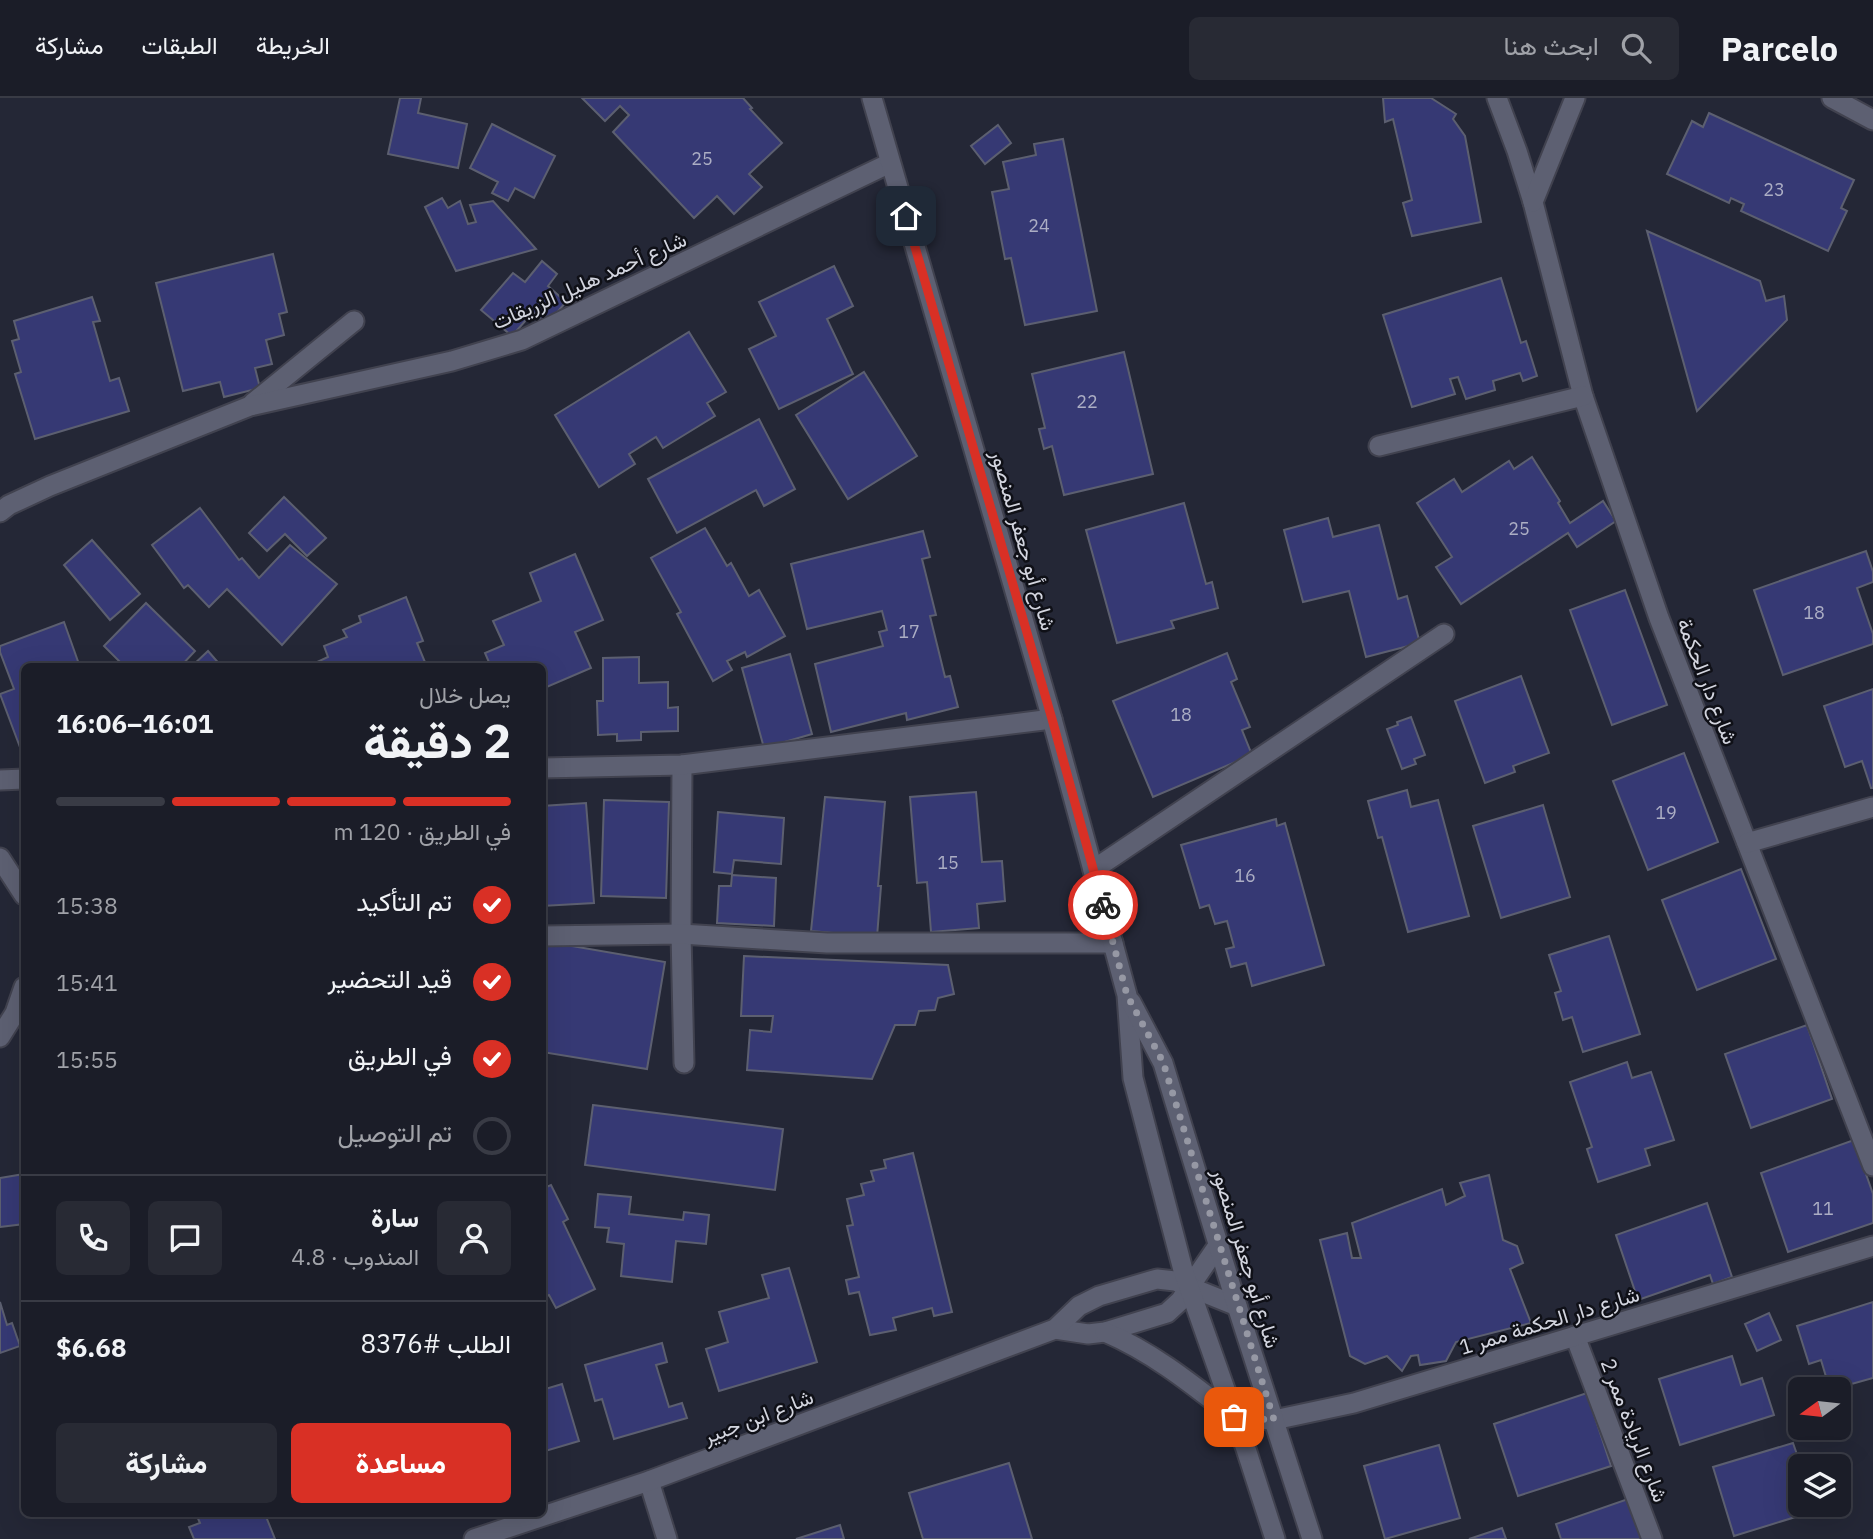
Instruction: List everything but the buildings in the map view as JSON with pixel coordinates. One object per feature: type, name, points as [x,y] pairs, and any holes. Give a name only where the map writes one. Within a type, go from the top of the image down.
[{"type":"street","name":"شارع أبو جعفر المنصور","points":[[872,98],[1052,719],[1127,995],[1133,1078],[1189,1287],[1275,1539]]},
{"type":"street","name":"شارع دار الحكمة","points":[[1496,98],[1517,151],[1532,202],[1583,396],[1658,618],[1873,1166]]},
{"type":"street","points":[[1532,202],[1575,98]]},
{"type":"street","points":[[1832,98],[1873,120]]},
{"type":"street","name":"شارع أحمد هليل الزريقات","points":[[0,512],[50,486],[250,406],[452,361],[522,340],[890,163]]},
{"type":"street","name":"شارع أحمد هليل الزريقات","points":[[250,406],[354,321]]},
{"type":"street","points":[[1379,446],[1583,396]]},
{"type":"street","points":[[1093,870],[1444,634]]},
{"type":"street","points":[[546,768],[682,765],[1052,719]]},
{"type":"street","points":[[682,765],[681,934],[684,1063]]},
{"type":"street","points":[[0,780],[21,779]]},
{"type":"street","points":[[1747,843],[1873,807]]},
{"type":"street","points":[[0,858],[21,890]]},
{"type":"street","points":[[546,936],[681,934],[827,943],[1113,943]]},
{"type":"street","name":"شارع أبو جعفر المنصور","points":[[1127,995],[1163,1062],[1237,1306],[1312,1539]]},
{"type":"street","points":[[0,1037],[15,1013],[21,996]]},
{"type":"street","name":"شارع ابن جبير","points":[[1055,1329],[1088,1334],[1105,1332],[1167,1313],[1219,1244]]},
{"type":"street","name":"شارع دار الحكمة ممر 1","points":[[1234,1417],[1274,1420],[1354,1403],[1873,1246]]},
{"type":"street","name":"شارع ابن جبير","points":[[546,1515],[649,1481],[1055,1329],[1079,1306],[1100,1296],[1157,1279],[1175,1281],[1237,1306]]},
{"type":"street","points":[[1105,1332],[1133,1344],[1171,1368],[1234,1417]]},
{"type":"street","name":"شارع الريادة ممر 2","points":[[1575,1336],[1651,1539]]},
{"type":"street","points":[[649,1481],[667,1539]]},
{"type":"street","name":"شارع ابن جبير","points":[[474,1539],[540,1517]]},
{"type":"way so far","points":[[1103,905],[1127,995],[1163,1062],[1274,1420],[1234,1417]]},
{"type":"route","points":[[906,216],[1103,905]]}]
